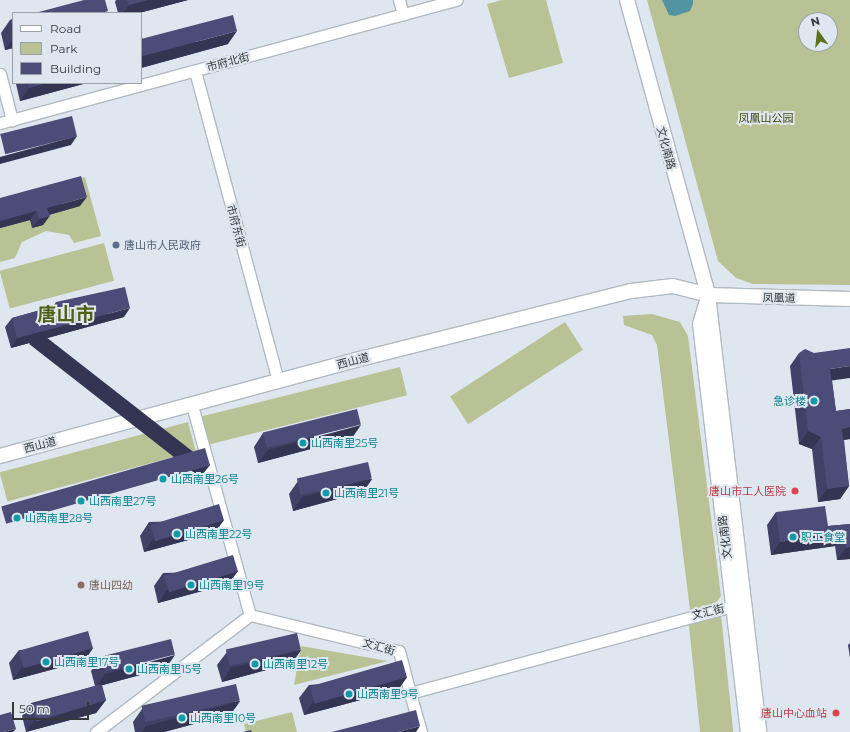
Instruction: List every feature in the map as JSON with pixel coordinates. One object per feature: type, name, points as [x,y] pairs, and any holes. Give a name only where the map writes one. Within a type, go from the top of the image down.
[{"type":"street","points":[[399,0],[403,14]]},
{"type":"street","name":"市府北街","points":[[0,123],[457,0]]},
{"type":"street","name":"文化南路","points":[[628,0],[708,295],[759,732]]},
{"type":"street","name":"市府东街","points":[[195,71],[278,381]]},
{"type":"street","points":[[0,74],[12,120]]},
{"type":"street","name":"西山道","points":[[0,456],[278,381],[631,291],[673,286],[708,295]]},
{"type":"street","name":"文化南路","points":[[708,295],[700,324],[748,732]]},
{"type":"street","name":"凤凰道","points":[[708,295],[850,299]]},
{"type":"street","points":[[96,732],[250,615],[192,405]]},
{"type":"street","name":"文汇街","points":[[250,615],[399,651],[410,693],[734,606]]},
{"type":"street","points":[[410,693],[421,732]]},
{"type":"green space","points":[[502,0],[546,0],[563,63],[509,78],[487,4]]},
{"type":"green space","name":"凤凰山公园","points":[[647,0],[850,0],[850,285],[753,284],[736,278],[718,261]]},
{"type":"green space","points":[[85,177],[101,236],[74,243],[69,235],[46,231],[22,242],[15,258],[0,262],[0,199]]},
{"type":"green space","points":[[104,243],[114,281],[10,309],[0,271]]},
{"type":"green space","points":[[652,314],[680,322],[688,336],[721,596],[716,603],[690,610],[657,345],[652,335],[624,325],[623,316]]},
{"type":"green space","points":[[565,322],[583,350],[468,424],[450,397]]},
{"type":"green space","points":[[400,367],[407,395],[209,444],[202,416]]},
{"type":"green space","points":[[188,422],[196,451],[7,501],[0,472]]},
{"type":"green space","points":[[721,615],[733,732],[700,732],[688,618]]},
{"type":"green space","points":[[301,646],[388,661],[294,685]]},
{"type":"green space","points":[[292,712],[297,732],[246,732],[244,724]]},
{"type":"water","points":[[662,0],[693,0],[693,4],[690,11],[675,16],[669,15]]},
{"type":"building","points":[[84,0],[105,0],[108,11],[105,12],[39,12]]},
{"type":"building","points":[[127,0],[148,0],[129,5]]},
{"type":"building","points":[[233,15],[237,31],[143,56],[142,39]]},
{"type":"building","points":[[28,84],[43,84],[29,88]]},
{"type":"building","points":[[72,116],[77,136],[5,154],[0,134]]},
{"type":"building","points":[[81,176],[87,197],[47,208],[50,216],[39,219],[36,211],[0,221],[0,198]]},
{"type":"building","points":[[125,287],[130,308],[17,338],[12,318],[57,305],[56,302]]},
{"type":"building","points":[[850,348],[850,366],[830,369],[836,411],[850,409],[850,427],[842,429],[849,486],[827,489],[821,437],[808,431],[799,353],[805,349],[814,353]]},
{"type":"building","points":[[357,409],[361,425],[267,448],[263,432]]},
{"type":"building","points":[[205,448],[210,465],[6,524],[1,506]]},
{"type":"building","points":[[368,462],[372,479],[301,495],[297,478]]},
{"type":"building","points":[[219,504],[224,520],[155,541],[150,525]]},
{"type":"building","points":[[825,506],[828,526],[850,524],[850,547],[846,548],[844,533],[780,542],[776,512]]},
{"type":"building","points":[[233,555],[238,571],[169,592],[164,576]]},
{"type":"building","points":[[88,631],[93,648],[24,668],[19,651]]},
{"type":"building","points":[[297,633],[301,650],[230,666],[226,649]]},
{"type":"building","points":[[171,639],[175,655],[105,672],[101,656]]},
{"type":"building","points":[[402,660],[407,677],[315,704],[310,686]]},
{"type":"building","points":[[101,684],[106,700],[36,722],[31,705]]},
{"type":"building","points":[[236,684],[240,701],[145,722],[141,706]]},
{"type":"building","points":[[416,710],[420,726],[398,732],[332,732]]},
{"type":"building","points":[[11,712],[16,729],[0,732],[0,715]]},
{"type":"place","name":"唐山市人民政府","points":[[116,245]]},
{"type":"place","name":"急诊楼","points":[[814,401]]},
{"type":"place","name":"山西南里25号","points":[[303,443]]},
{"type":"place","name":"山西南里26号","points":[[163,479]]},
{"type":"place","name":"唐山市工人医院","points":[[795,491]]},
{"type":"place","name":"山西南里21号","points":[[326,493]]},
{"type":"place","name":"山西南里27号","points":[[81,501]]},
{"type":"place","name":"山西南里28号","points":[[17,518]]},
{"type":"place","name":"山西南里22号","points":[[177,534]]},
{"type":"place","name":"职工食堂","points":[[793,537]]},
{"type":"place","name":"唐山四幼","points":[[81,585]]},
{"type":"place","name":"山西南里19号","points":[[191,585]]},
{"type":"place","name":"山西南里17号","points":[[46,662]]},
{"type":"place","name":"山西南里12号","points":[[255,664]]},
{"type":"place","name":"山西南里15号","points":[[129,669]]},
{"type":"place","name":"山西南里9号","points":[[349,694]]},
{"type":"place","name":"唐山中心血站","points":[[836,713]]},
{"type":"place","name":"山西南里10号","points":[[182,718]]},
{"type":"district","name":"唐山市","points":[[66,315]]}]
